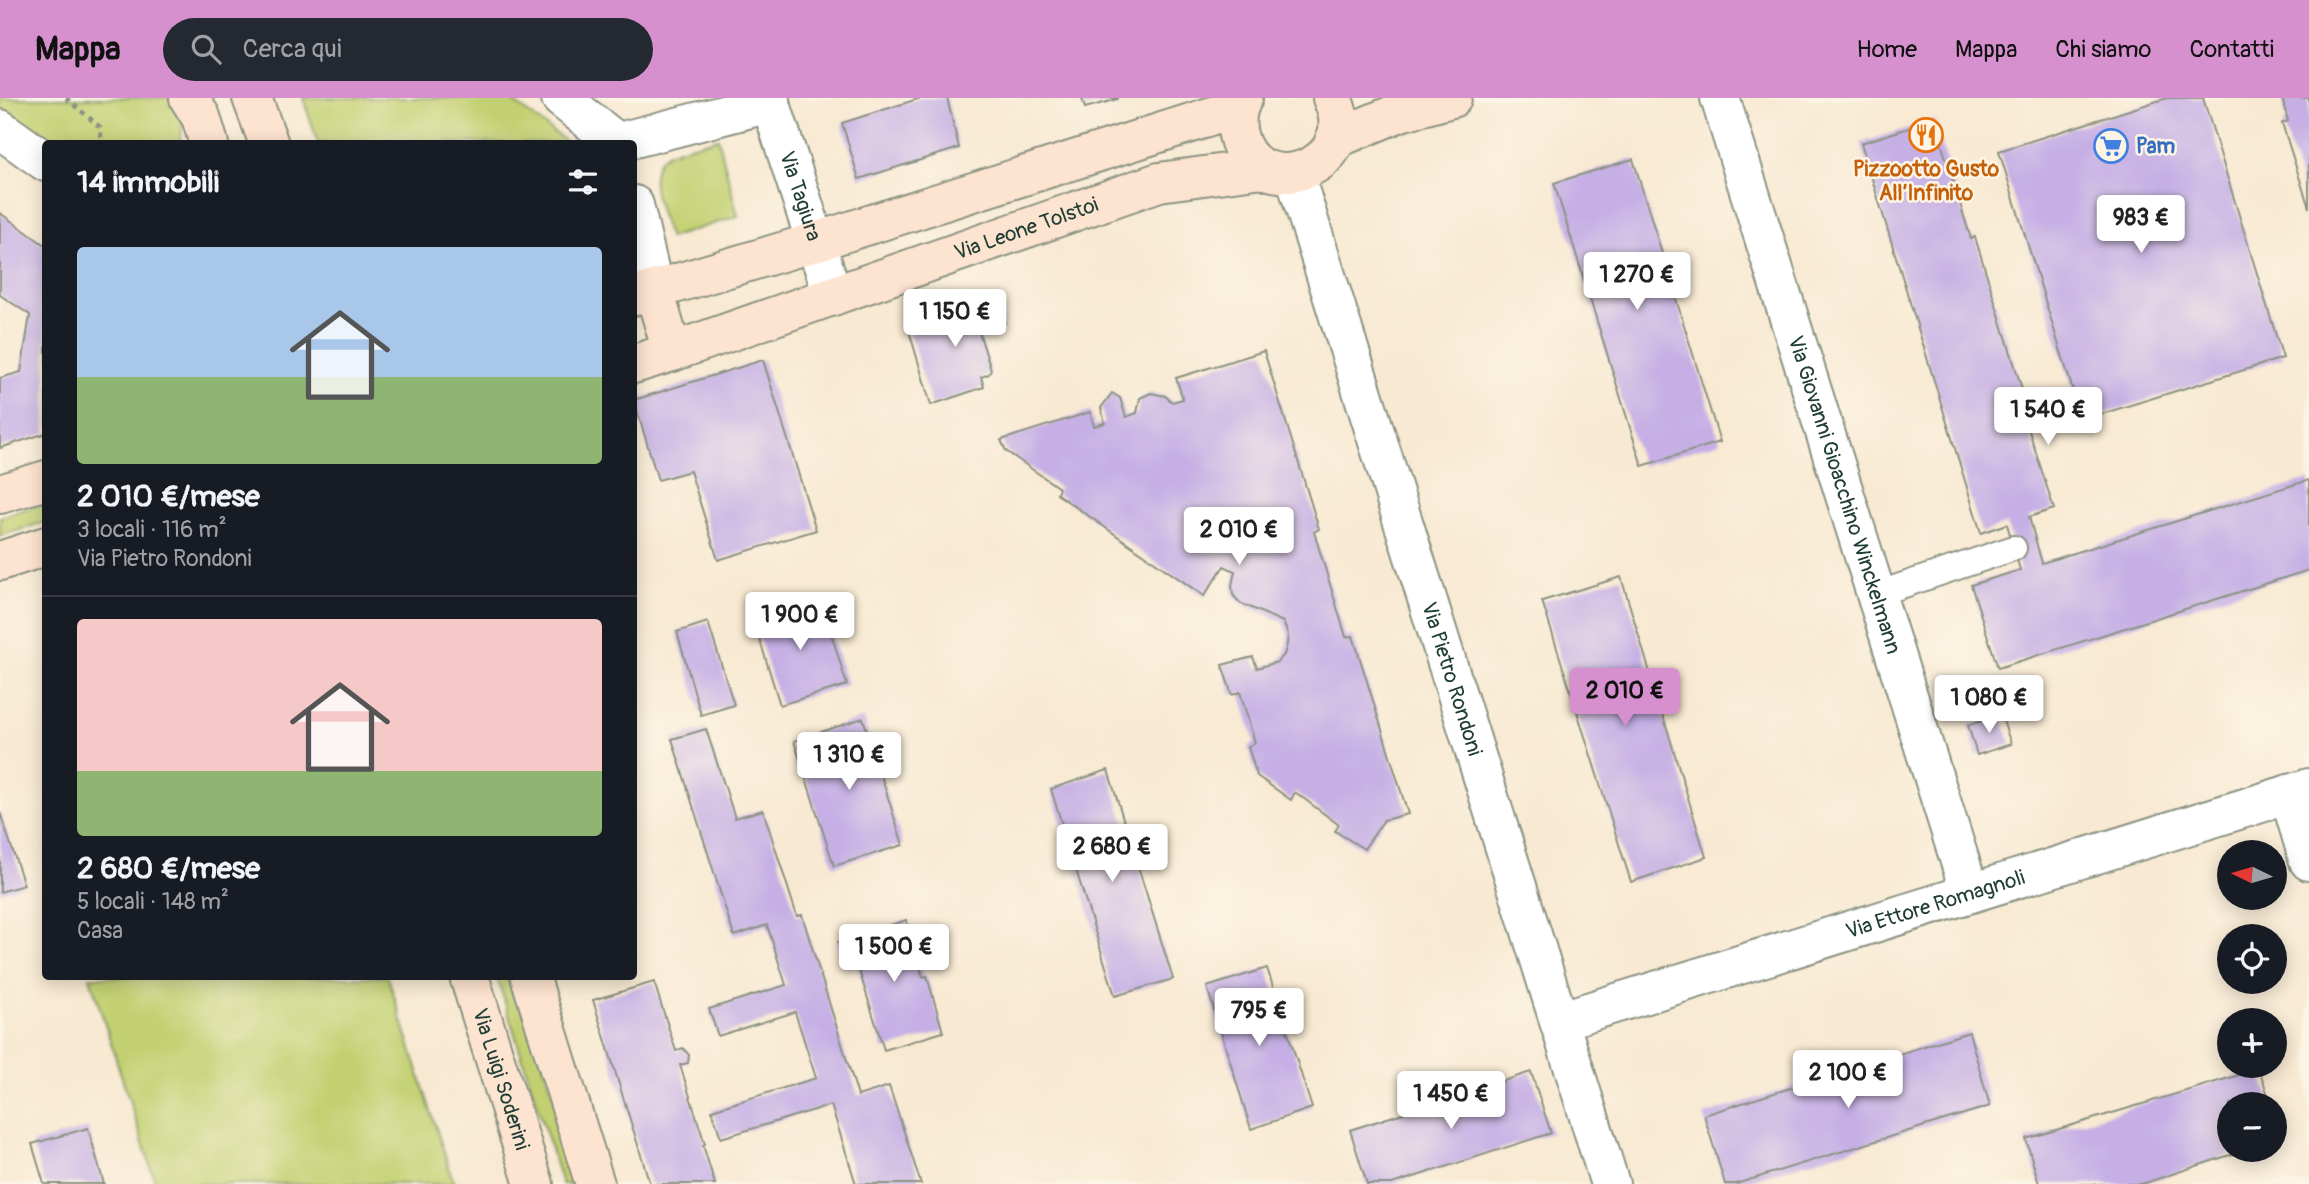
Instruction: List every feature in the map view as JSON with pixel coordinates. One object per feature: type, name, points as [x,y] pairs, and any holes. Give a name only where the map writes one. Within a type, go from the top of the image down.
[{"type":"street","points":[[252,98],[268,140]]},
{"type":"street","points":[[561,98],[615,140]]},
{"type":"street","points":[[1332,98],[1338,120],[1335,139]]},
{"type":"street","name":"Via Leone Tolstoi","points":[[637,363],[1159,182],[1312,167],[1322,160],[1335,139],[1400,112],[1452,98]]},
{"type":"street","name":"Via Giovanni Gioacchino Winckelmann","points":[[1720,98],[1970,893]]},
{"type":"street","points":[[630,140],[770,100]]},
{"type":"street","name":"Via Tagiura","points":[[770,100],[833,296]]},
{"type":"street","points":[[644,293],[815,242],[1241,103],[1236,127],[1241,145],[1248,156],[1279,170]]},
{"type":"street","points":[[0,129],[42,159]]},
{"type":"street","name":"Via Pietro Rondoni","points":[[1279,170],[1610,1184]]},
{"type":"street","points":[[637,231],[644,293],[672,352]]},
{"type":"street","points":[[0,494],[42,481]]},
{"type":"street","points":[[0,561],[42,547]]},
{"type":"street","points":[[2299,791],[2309,861]]},
{"type":"street","name":"Via Ettore Romagnoli","points":[[1559,1021],[2299,791]]},
{"type":"street","name":"Via Luigi Soderini","points":[[470,980],[534,1184]]},
{"type":"street","points":[[531,980],[595,1184]]},
{"type":"lane","points":[[1877,594],[2014,548]]},
{"type":"path","points":[[66,98],[100,127],[102,140]]},
{"type":"green space","points":[[0,98],[178,98],[183,127],[179,140],[45,140],[0,108]]},
{"type":"green space","points":[[303,98],[508,98],[564,140],[317,140]]},
{"type":"green space","points":[[718,138],[738,216],[669,238],[655,195],[654,173],[658,163],[669,153]]},
{"type":"green space","points":[[42,504],[42,523],[0,536],[0,517]]},
{"type":"green space","points":[[91,980],[389,980],[454,1184],[156,1184]]},
{"type":"green space","points":[[498,980],[517,980],[581,1184],[562,1184]]},
{"type":"building","points":[[921,98],[947,98],[959,148],[859,179],[842,123]]},
{"type":"building","points":[[1082,98],[1118,98],[1118,99],[1085,108]]},
{"type":"building","points":[[2167,98],[2203,98],[2283,358],[2082,420],[1999,151]]},
{"type":"building","points":[[2282,98],[2309,98],[2309,208],[2282,123],[2288,121]]},
{"type":"building","points":[[1934,120],[1971,239],[1975,237],[2022,389],[2016,390],[2054,509],[2029,517],[2042,563],[2309,480],[2309,570],[1998,668],[1971,585],[2020,570],[2007,524],[1981,533],[1861,143]]},
{"type":"building","points":[[1633,159],[1720,442],[1642,466],[1554,183]]},
{"type":"building","points":[[0,213],[42,243],[42,434],[0,448],[0,378],[21,372],[30,315],[0,295]]},
{"type":"building","points":[[998,296],[1005,323],[979,332],[991,370],[989,374],[981,377],[984,387],[931,405],[907,324]]},
{"type":"building","points":[[1264,351],[1319,529],[1314,532],[1346,637],[1353,636],[1408,814],[1384,820],[1364,849],[1335,831],[1339,825],[1295,792],[1291,800],[1257,776],[1248,747],[1255,743],[1240,692],[1232,695],[1222,665],[1253,657],[1257,668],[1277,662],[1284,655],[1287,644],[1288,634],[1283,622],[1240,603],[1233,595],[1235,571],[1224,566],[1204,596],[1057,494],[1059,488],[1006,451],[1001,440],[1090,412],[1094,426],[1105,423],[1101,408],[1112,393],[1120,398],[1126,417],[1137,413],[1140,398],[1151,393],[1165,396],[1172,402],[1183,399],[1176,378]]},
{"type":"building","points":[[763,360],[816,530],[718,560],[690,471],[658,480],[637,410],[637,399]]},
{"type":"building","points":[[1621,577],[1706,857],[1631,882],[1542,601]]},
{"type":"building","points":[[820,597],[847,685],[780,705],[754,621]]},
{"type":"building","points":[[708,622],[734,705],[701,715],[677,632]]},
{"type":"building","points":[[2001,715],[2011,744],[1977,755],[1968,725]]},
{"type":"building","points":[[863,718],[903,845],[834,866],[794,741]]},
{"type":"building","points":[[706,729],[735,818],[763,810],[797,916],[802,915],[858,1096],[889,1086],[921,1184],[856,1184],[831,1105],[721,1138],[712,1110],[816,1078],[795,1012],[718,1036],[709,1009],[786,985],[767,925],[734,936],[672,739]]},
{"type":"building","points":[[1108,770],[1173,979],[1115,996],[1051,789]]},
{"type":"building","points":[[0,812],[24,885],[0,892]]},
{"type":"building","points":[[906,920],[923,977],[927,976],[943,1032],[884,1050],[857,964],[848,967],[838,942]]},
{"type":"building","points":[[1267,968],[1312,1108],[1251,1129],[1207,987]]},
{"type":"building","points":[[654,982],[676,1051],[683,1048],[689,1055],[688,1063],[680,1065],[715,1184],[650,1184],[593,1000]]},
{"type":"building","points":[[1969,1032],[1990,1106],[1736,1184],[1725,1184],[1704,1115]]},
{"type":"building","points":[[1531,1072],[1551,1133],[1392,1184],[1367,1184],[1350,1130]]},
{"type":"building","points":[[2229,1078],[2262,1078],[2267,1092],[2217,1092],[2217,1159],[2142,1184],[2039,1184],[2026,1139]]},
{"type":"building","points":[[88,1128],[104,1184],[44,1184],[32,1144]]},
{"type":"place","name":"Pizzootto Gusto All’Infinito","points":[[1926,135]]},
{"type":"place","name":"Pam","points":[[2111,146]]}]
